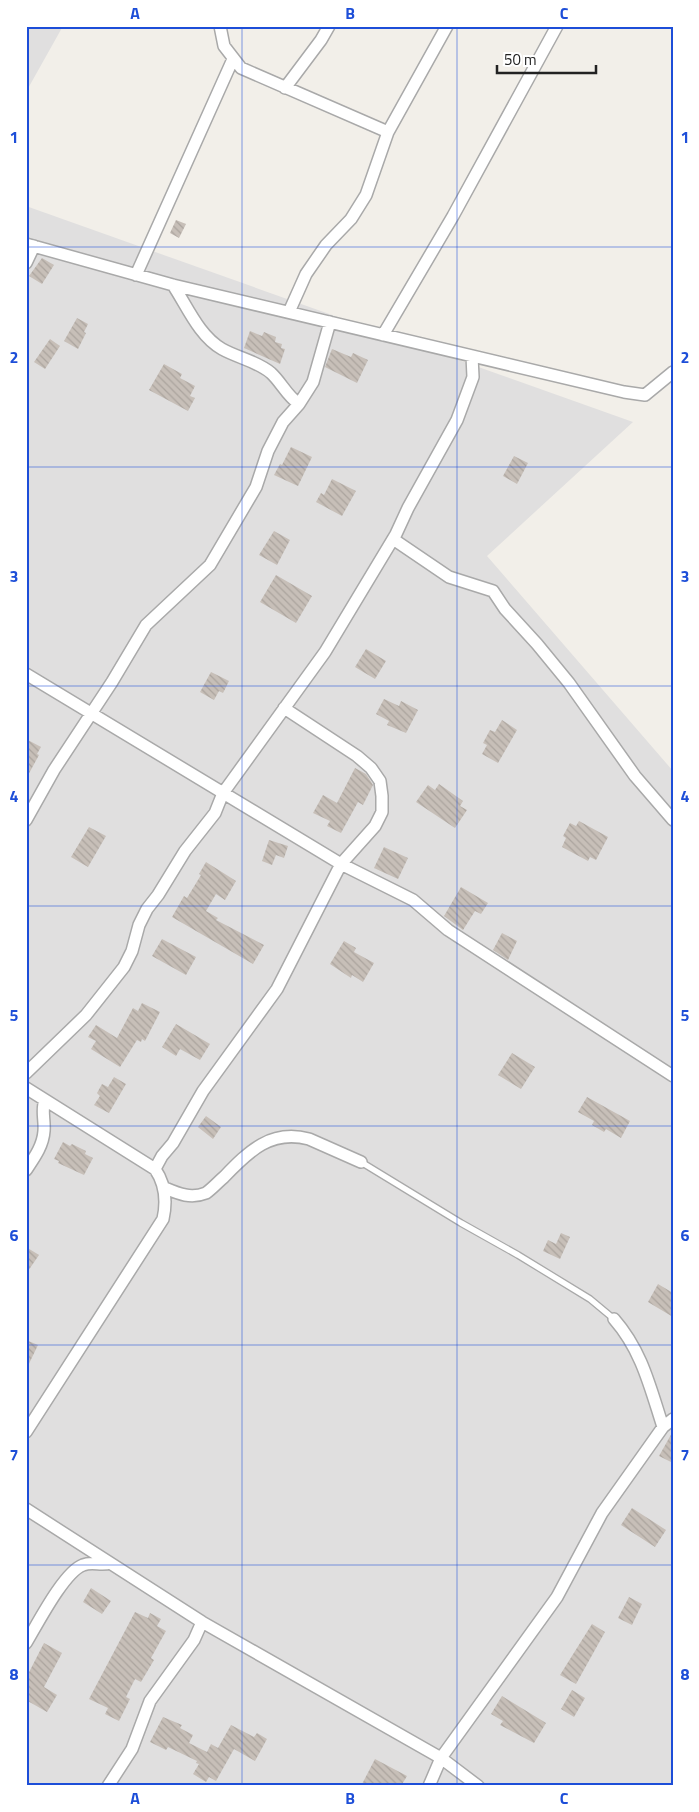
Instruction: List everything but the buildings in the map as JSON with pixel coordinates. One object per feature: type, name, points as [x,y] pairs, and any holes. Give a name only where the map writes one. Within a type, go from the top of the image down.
[{"type":"street","points":[[220,26],[224,46],[241,68],[388,132]]},
{"type":"street","points":[[285,88],[321,40],[329,26]]},
{"type":"street","points":[[289,312],[306,274],[326,245],[351,219],[366,195],[388,132],[447,26]]},
{"type":"street","points":[[383,334],[453,216],[557,26]]},
{"type":"street","points":[[136,274],[233,58]]},
{"type":"street","points":[[26,263],[30,245],[173,285],[624,392],[645,395],[673,372]]},
{"type":"street","points":[[173,285],[200,328],[211,340],[222,349],[257,364],[270,373],[292,400],[299,404]]},
{"type":"street","points":[[26,820],[54,770],[91,715],[146,624],[210,565],[256,488],[268,451],[283,422],[299,404],[313,382],[330,322]]},
{"type":"street","points":[[26,1073],[86,1015],[124,966],[132,951],[139,925],[147,909],[158,895],[185,851],[215,813],[223,793],[325,652],[393,539],[457,420],[473,377],[472,356]]},
{"type":"street","points":[[393,539],[449,578],[492,591],[569,683],[635,776],[673,820]]},
{"type":"street","points":[[26,674],[91,715],[341,864],[413,900],[448,930],[673,1076]]},
{"type":"street","points":[[155,1170],[203,1091],[277,989],[341,864],[375,826],[382,812],[380,781],[371,768],[358,756],[284,708]]},
{"type":"street","points":[[26,1088],[155,1170],[165,1188],[166,1206],[163,1219],[26,1432]]},
{"type":"street","points":[[26,1170],[43,1140],[43,1107],[45,1100]]},
{"type":"street","points":[[165,1188],[188,1196],[206,1193],[257,1147],[282,1136],[300,1136],[360,1162]]},
{"type":"street","points":[[614,1318],[633,1344],[640,1359],[663,1427]]},
{"type":"street","points":[[429,1786],[442,1758],[557,1597],[602,1513],[663,1427],[673,1419]]},
{"type":"street","points":[[26,1509],[202,1622],[442,1758],[478,1786]]},
{"type":"street","points":[[26,1642],[66,1578],[76,1568],[86,1563],[104,1565],[110,1563]]},
{"type":"street","points":[[108,1786],[132,1749],[150,1701],[194,1640],[202,1622]]},
{"type":"lane","points":[[360,1162],[460,1223],[558,1279],[590,1299],[614,1318]]},
{"type":"shaded area","points":[[26,26],[63,26],[26,92]]},
{"type":"shaded area","points":[[26,206],[633,422],[487,556],[673,771],[673,1786],[26,1786]]}]
